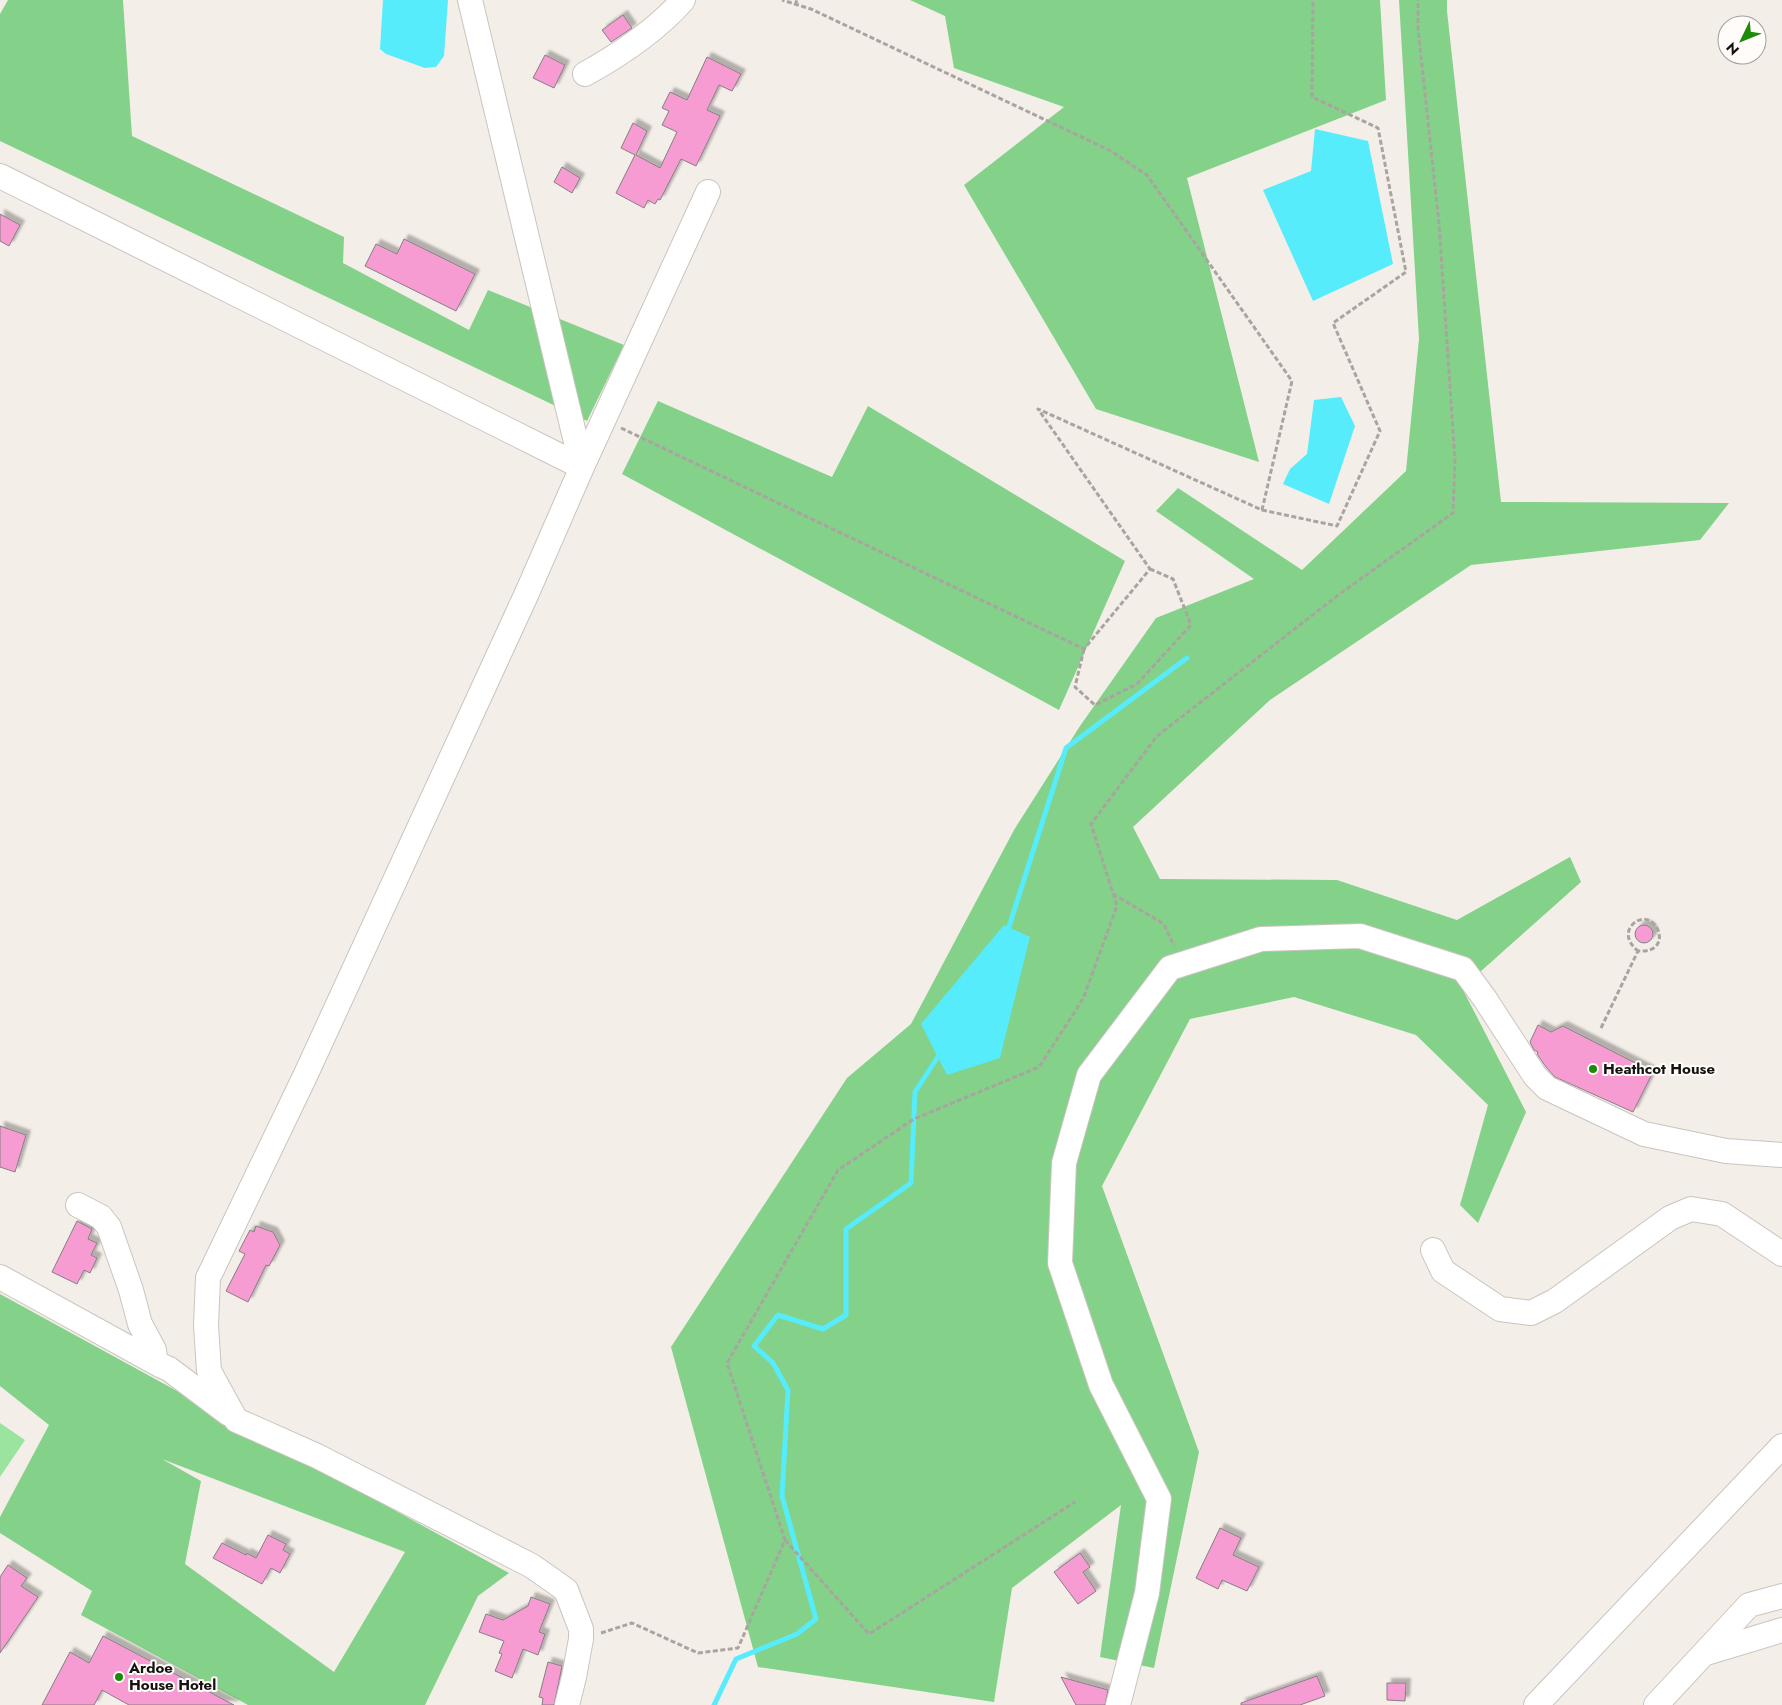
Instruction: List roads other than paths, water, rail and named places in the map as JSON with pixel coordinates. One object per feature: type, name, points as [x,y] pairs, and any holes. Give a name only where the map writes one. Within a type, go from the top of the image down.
[{"type":"street","points":[[470,0],[582,468]]},
{"type":"street","points":[[585,74],[634,43],[667,18],[683,0]]},
{"type":"street","points":[[0,176],[582,468]]},
{"type":"street","points":[[236,1420],[209,1371],[206,1325],[208,1278],[310,1065],[523,602],[644,330],[708,192]]},
{"type":"street","points":[[1118,1705],[1147,1593],[1160,1499],[1101,1385],[1060,1262],[1064,1163],[1089,1075],[1170,968],[1261,939],[1360,936],[1463,969],[1486,999],[1535,1076],[1547,1088],[1644,1134],[1726,1151],[1782,1155]]},
{"type":"street","points":[[78,1205],[101,1217],[109,1227],[131,1290],[140,1324],[154,1350],[155,1359],[160,1365]]},
{"type":"street","points":[[1433,1250],[1443,1271],[1500,1309],[1532,1313],[1555,1301],[1670,1218],[1691,1209],[1722,1214],[1782,1254]]},
{"type":"street","points":[[0,1277],[169,1369],[236,1420],[317,1456],[532,1566],[566,1590],[581,1629],[574,1678],[567,1705]]},
{"type":"street","points":[[1536,1705],[1782,1446]]},
{"type":"street","points":[[1656,1705],[1749,1606],[1782,1596]]},
{"type":"street","points":[[1705,1653],[1782,1630]]},
{"type":"water","points":[[383,0],[448,0],[444,56],[436,67],[425,68],[386,54],[380,49]]},
{"type":"water","points":[[1315,129],[1368,141],[1393,264],[1313,301],[1263,190],[1311,171]]},
{"type":"water","points":[[1341,397],[1355,426],[1329,504],[1283,484],[1290,469],[1307,454],[1314,400]]},
{"type":"water","points":[[1004,925],[1030,937],[1000,1058],[947,1075],[921,1024]]},
{"type":"waterway","points":[[1007,933],[1066,748],[1187,658]]},
{"type":"waterway","points":[[714,1705],[736,1659],[797,1634],[816,1619],[782,1496],[788,1390],[773,1363],[754,1346],[778,1315],[823,1329],[846,1315],[846,1229],[911,1183],[915,1092],[941,1052]]},
{"type":"place","name":"Heathcot House","points":[[1593,1069]]},
{"type":"place","name":"Ardoe House Hotel","points":[[119,1677]]}]
